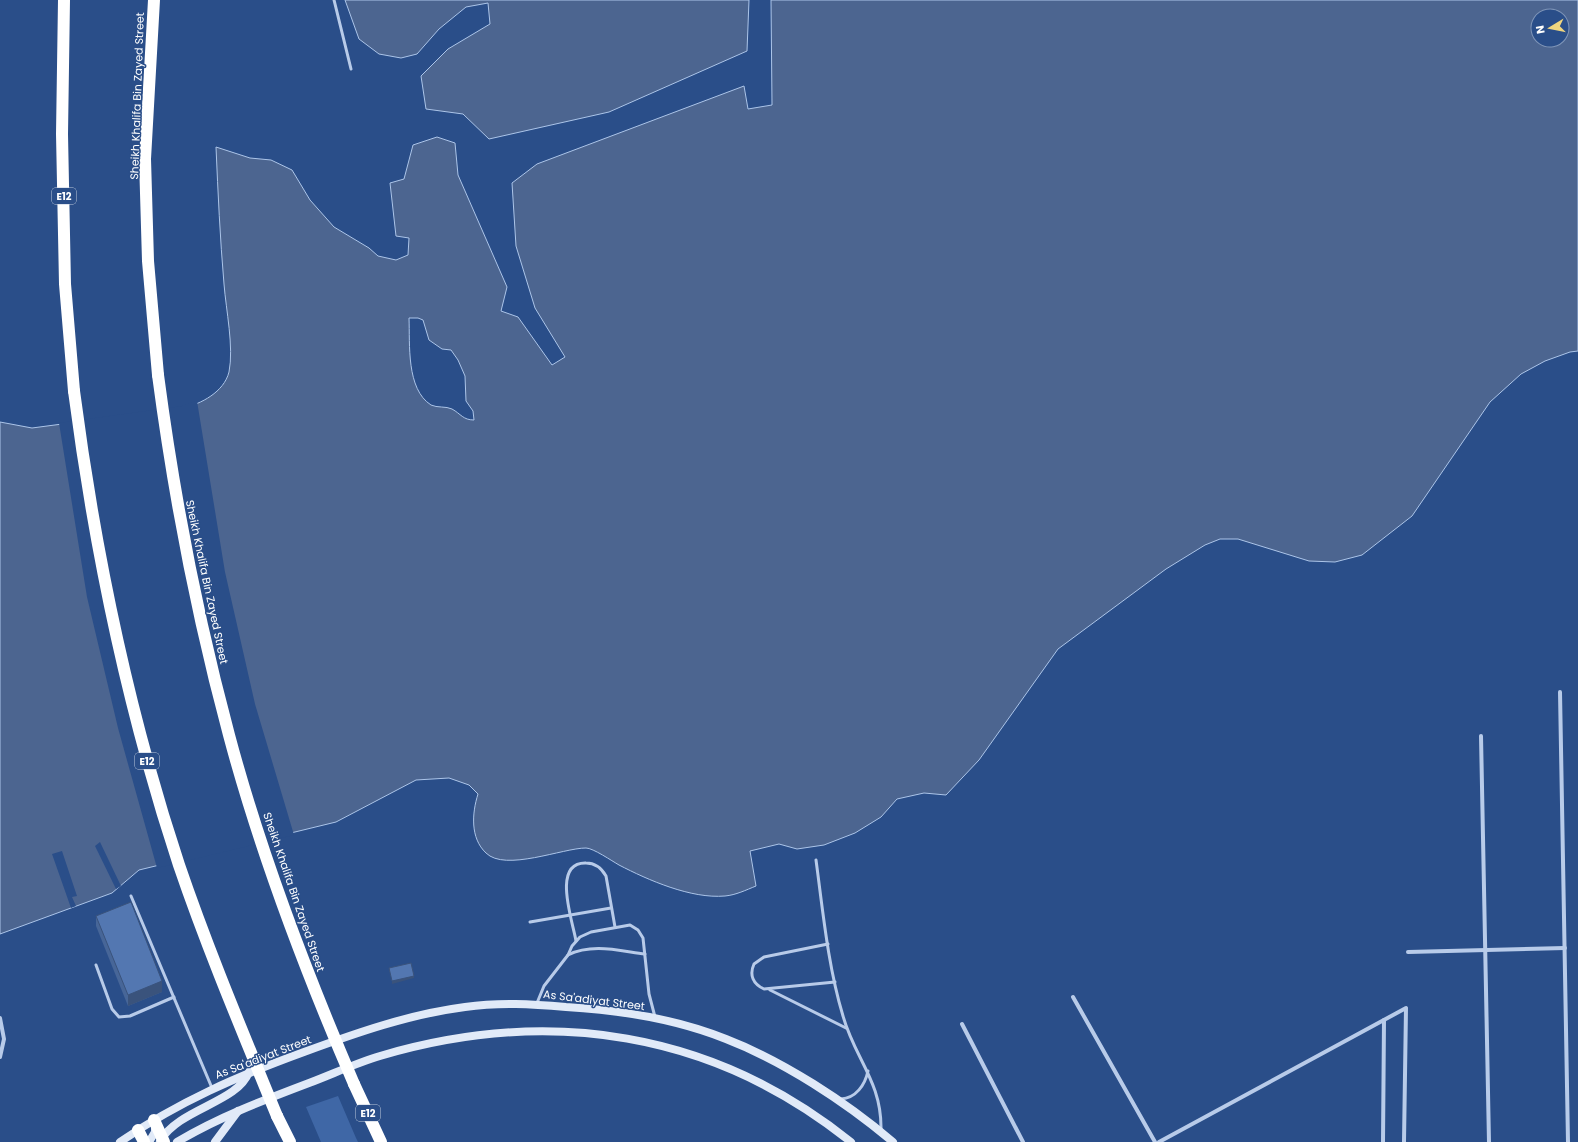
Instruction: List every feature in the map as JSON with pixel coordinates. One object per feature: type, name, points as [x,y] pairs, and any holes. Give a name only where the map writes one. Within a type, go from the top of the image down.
[{"type":"highway","name":"E12","points":[[64,0],[62,134],[65,284],[74,391],[98,551],[121,657],[148,762],[177,857],[235,1016],[277,1116],[290,1142]]},
{"type":"highway","name":"Sheikh Khalifa Bin Zayed Street","points":[[154,0],[145,158],[148,261],[158,375],[171,466],[187,557],[229,737],[265,855],[285,913],[321,1006],[354,1084],[381,1142]]},
{"type":"highway","points":[[154,1120],[162,1140]]},
{"type":"highway","points":[[138,1130],[144,1142]]},
{"type":"street","points":[[1560,692],[1568,1142]]},
{"type":"street","points":[[1481,736],[1489,1142]]},
{"type":"street","points":[[1408,952],[1565,948]]},
{"type":"street","points":[[1073,997],[1155,1142]]},
{"type":"street","name":"As Sa'adiyat Street","points":[[120,1142],[154,1120],[212,1088],[249,1072],[359,1032],[416,1017],[464,1007],[536,1004],[591,1009],[655,1019],[680,1024],[726,1039],[767,1058],[837,1100],[893,1142]]},
{"type":"street","points":[[1159,1142],[1406,1008],[1404,1142]]},
{"type":"street","points":[[0,1018],[4,1039],[0,1057]]},
{"type":"street","points":[[1382,1142],[1384,1020]]},
{"type":"street","points":[[962,1024],[1023,1142]]},
{"type":"street","points":[[177,1142],[238,1110],[378,1057],[422,1046],[499,1034],[548,1031],[597,1033],[646,1042],[716,1063],[788,1098],[834,1128],[851,1142]]},
{"type":"street","points":[[162,1140],[172,1126],[184,1117],[241,1086],[249,1072]]},
{"type":"street","points":[[215,1142],[238,1110]]},
{"type":"street","points":[[149,1142],[155,1132],[154,1120]]},
{"type":"lane","points":[[334,0],[351,69]]},
{"type":"lane","points":[[816,860],[835,982],[846,1028],[868,1071],[879,1099],[881,1132]]},
{"type":"lane","points":[[576,941],[566,879],[571,869],[581,863],[593,864],[603,871],[606,876],[615,927]]},
{"type":"lane","points":[[131,896],[212,1088]]},
{"type":"lane","points":[[530,922],[611,908]]},
{"type":"lane","points":[[536,1004],[544,986],[568,955],[576,941],[591,932],[630,925],[638,930],[643,938],[649,994],[655,1019]]},
{"type":"lane","points":[[828,944],[764,957],[758,960],[752,970],[754,982],[758,986],[770,990],[846,1028]]},
{"type":"lane","points":[[568,955],[580,950],[592,948],[645,954]]},
{"type":"lane","points":[[96,965],[112,1009],[119,1017],[130,1016],[174,997]]},
{"type":"lane","points":[[770,990],[835,982]]},
{"type":"lane","points":[[837,1100],[845,1099],[857,1092],[863,1086],[868,1071]]},
{"type":"shaded area","points":[[345,0],[749,0],[747,51],[609,112],[489,139],[463,114],[426,109],[421,76],[448,49],[490,24],[488,3],[466,7],[439,29],[417,54],[401,58],[379,54],[359,39]]},
{"type":"shaded area","points":[[771,0],[1578,0],[1578,351],[1570,352],[1545,361],[1521,374],[1490,402],[1412,516],[1362,555],[1335,562],[1309,561],[1238,539],[1220,539],[1205,545],[1166,569],[1058,649],[979,760],[946,795],[924,793],[897,799],[881,817],[855,833],[824,845],[797,849],[779,844],[750,851],[756,886],[741,892],[725,896],[698,895],[643,877],[598,852],[586,848],[520,860],[495,858],[486,853],[481,847],[475,833],[474,809],[478,794],[469,785],[449,778],[416,780],[336,822],[139,870],[112,893],[0,934],[0,422],[32,428],[183,408],[197,404],[211,396],[222,386],[229,372],[231,351],[221,250],[216,147],[250,158],[271,160],[292,170],[310,200],[334,227],[369,248],[378,256],[396,260],[408,255],[409,238],[396,236],[390,183],[404,179],[413,145],[437,137],[455,143],[458,175],[507,287],[501,311],[518,317],[552,365],[565,357],[535,308],[516,246],[512,183],[537,164],[744,86],[748,109],[772,105]],"holes":[[[409,318],[418,318],[423,320],[429,340],[442,349],[451,350],[458,360],[465,376],[466,401],[473,411],[474,420],[465,418],[450,408],[431,405],[423,398],[417,388],[411,365]]]},
{"type":"shaded area","points":[[338,1096],[358,1142],[321,1142],[306,1107]]},
{"type":"pier","points":[[197,401],[225,572],[255,704],[294,835],[157,868],[118,728],[87,597],[59,423],[182,406]]},
{"type":"pier","points":[[100,842],[121,886],[116,889],[95,846]]},
{"type":"pier","points":[[62,851],[77,896],[72,897],[76,906],[71,908],[52,854]]},
{"type":"building","points":[[131,902],[162,981],[128,995],[96,916]]},
{"type":"building","points":[[411,963],[414,976],[392,981],[389,968]]}]
